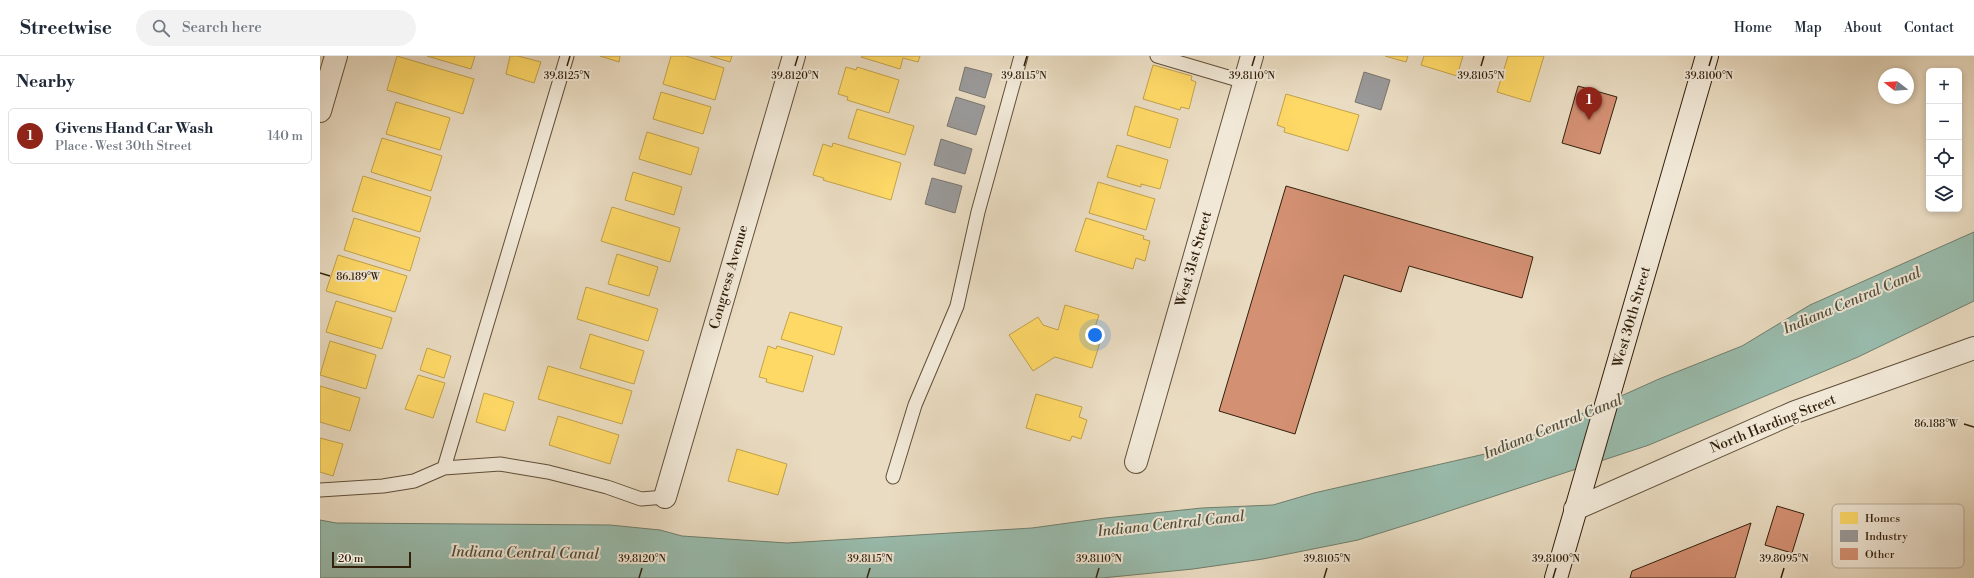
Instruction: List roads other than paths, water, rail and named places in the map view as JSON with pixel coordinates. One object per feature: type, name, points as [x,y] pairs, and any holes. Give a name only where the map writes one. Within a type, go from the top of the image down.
[{"type":"street","points":[[320,112],[336,56]]},
{"type":"street","name":"Congress Avenue","points":[[665,497],[794,56]]},
{"type":"street","name":"West 31st Street","points":[[1136,462],[1252,56]]},
{"type":"street","name":"West 30th Street","points":[[1556,578],[1578,499],[1625,344],[1707,56]]},
{"type":"street","name":"North Harding Street","points":[[1578,499],[1795,412],[1974,348]]},
{"type":"lane","points":[[444,468],[567,56]]},
{"type":"lane","points":[[893,477],[915,405],[957,306],[978,212],[1021,56]]},
{"type":"lane","points":[[1157,56],[1245,82]]},
{"type":"lane","points":[[320,490],[383,486],[414,480],[444,468],[500,464],[548,472],[607,487],[641,499],[665,497]]},
{"type":"water","name":"Indiana Central Canal","points":[[1974,232],[1974,301],[1858,357],[1649,445],[1358,540],[1263,559],[1193,569],[1102,578],[320,578],[320,520],[336,523],[610,525],[660,530],[682,536],[787,543],[1032,528],[1105,518],[1202,508],[1273,505],[1314,493],[1498,451],[1659,379],[1742,346],[1810,305]]},
{"type":"place","name":"Givens Hand Car Wash","points":[[1589,120]]}]
